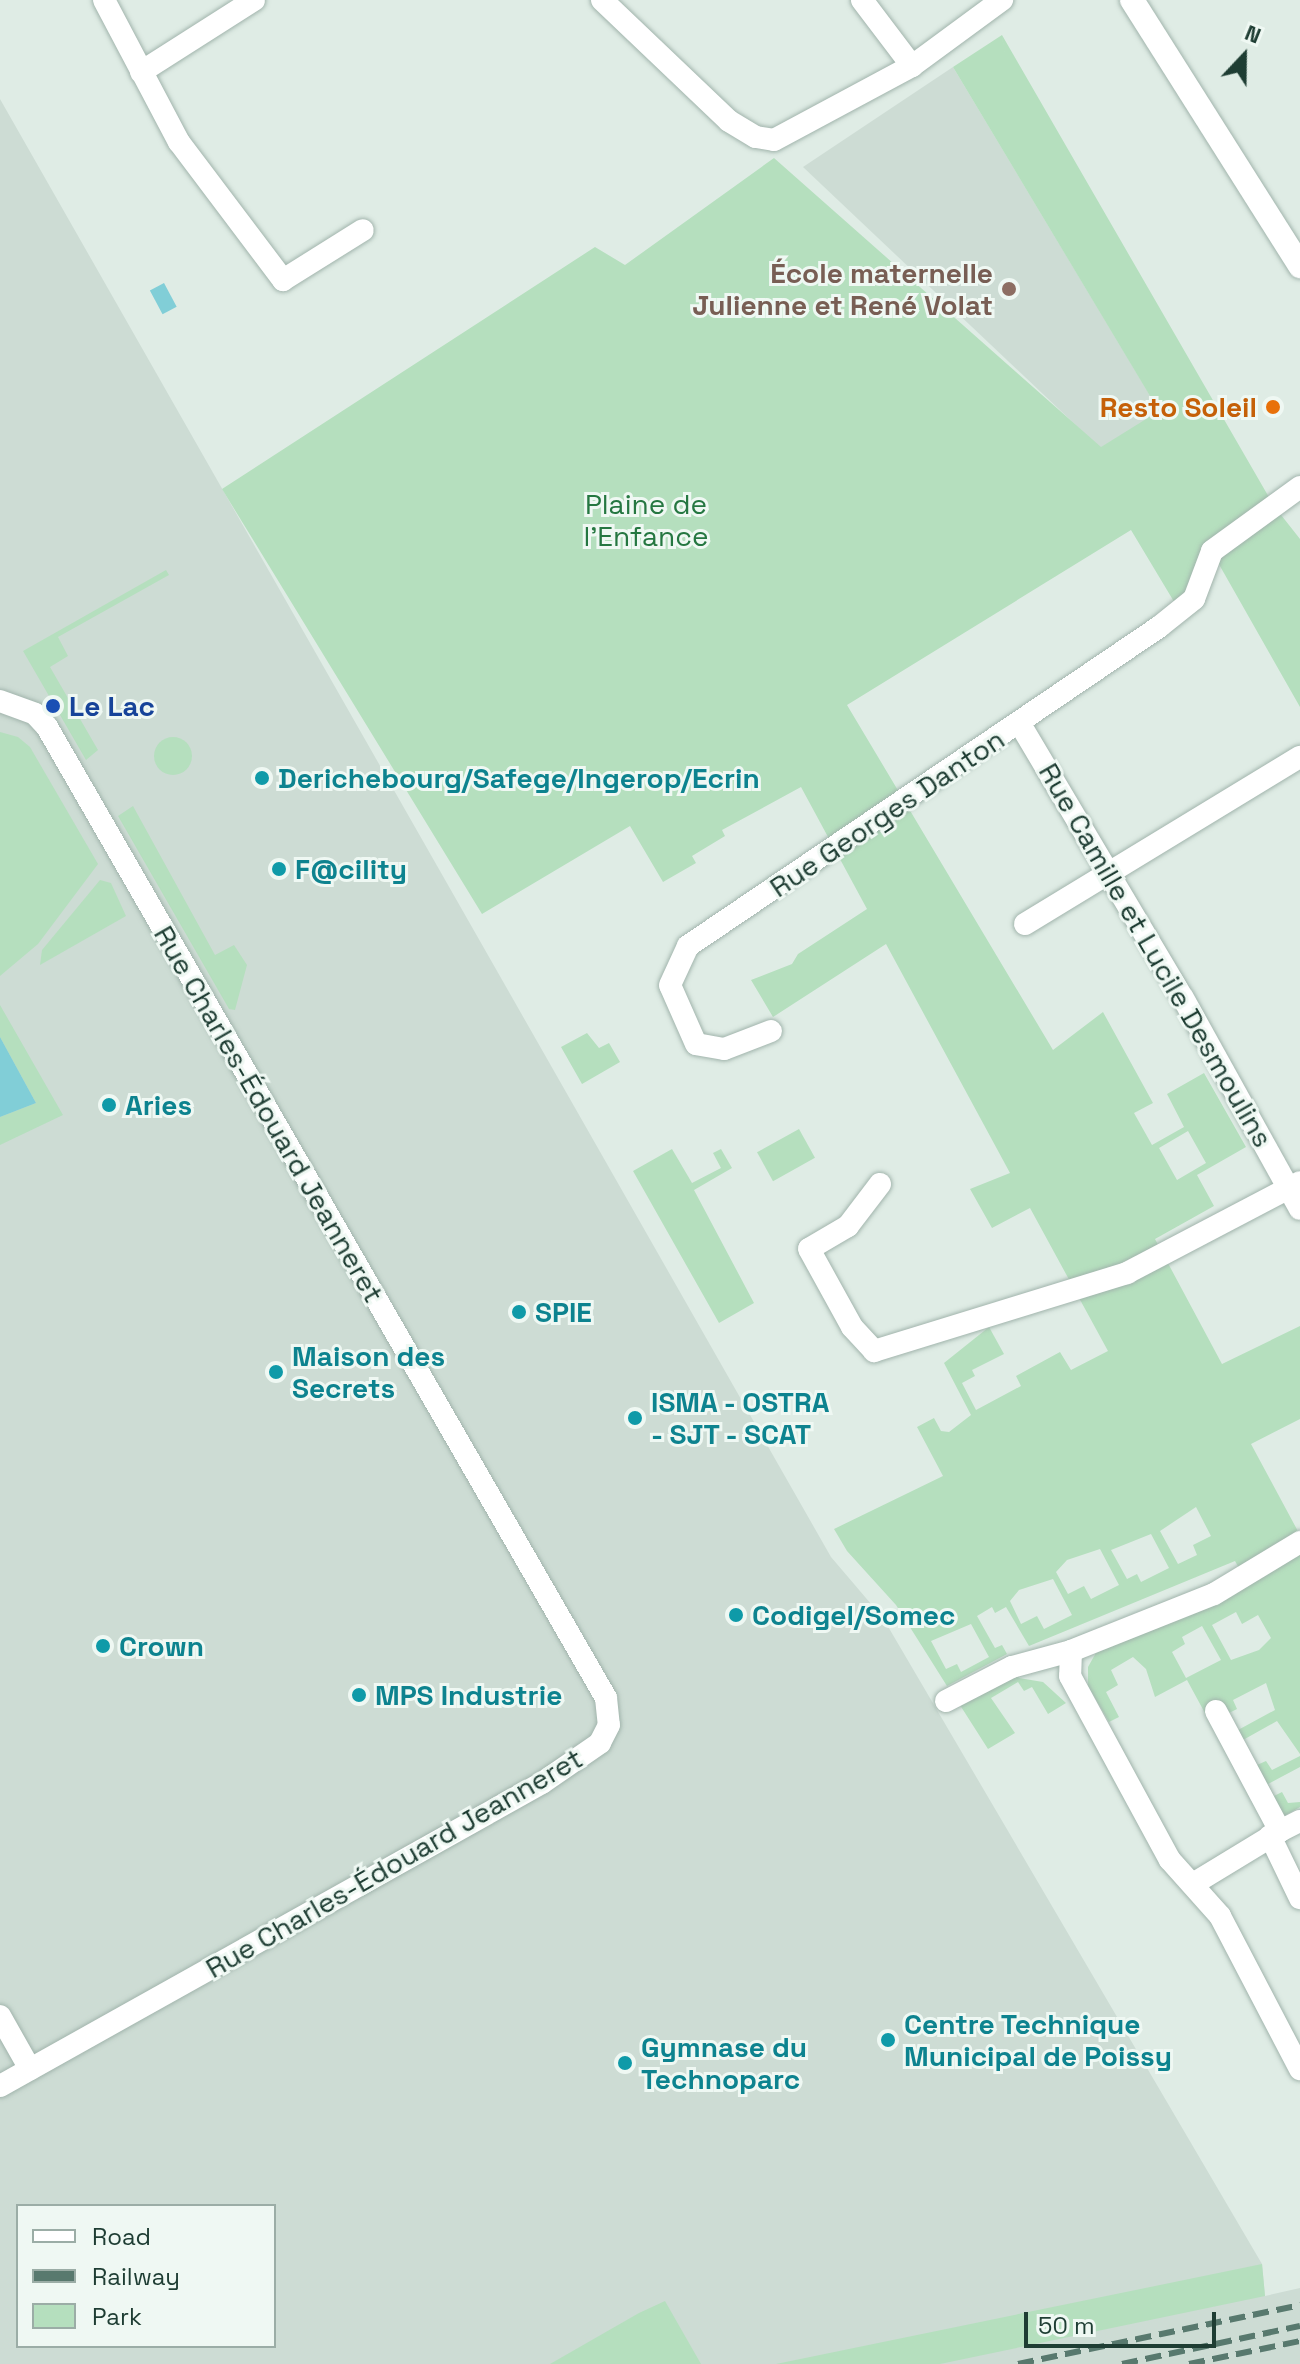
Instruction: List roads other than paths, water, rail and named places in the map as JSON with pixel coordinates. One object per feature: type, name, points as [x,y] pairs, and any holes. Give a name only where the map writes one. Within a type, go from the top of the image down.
[{"type":"street","points":[[104,0],[179,142],[283,280],[363,230]]},
{"type":"street","points":[[141,72],[254,0]]},
{"type":"street","points":[[602,0],[729,121],[766,139],[783,136],[912,66],[1002,0]]},
{"type":"street","points":[[862,0],[912,66]]},
{"type":"street","points":[[1132,0],[1300,266]]},
{"type":"street","name":"Rue Georges Danton","points":[[771,1031],[724,1049],[696,1044],[670,985],[688,946],[1020,724],[1194,599],[1212,551],[1300,487]]},
{"type":"street","name":"Rue Charles-Édouard Jeanneret","points":[[0,701],[35,714],[47,727],[606,1698],[609,1725],[600,1743],[542,1783],[0,2086]]},
{"type":"street","name":"Rue Camille et Lucile Desmoulins","points":[[1020,724],[1295,1184],[1300,1209]]},
{"type":"street","points":[[1025,924],[1300,757]]},
{"type":"street","points":[[880,1184],[848,1226],[809,1249],[852,1327],[874,1351],[1127,1273],[1295,1184]]},
{"type":"street","points":[[946,1701],[1012,1667],[1071,1651],[1214,1594],[1300,1542]]},
{"type":"street","points":[[1071,1651],[1070,1676],[1170,1860],[1220,1916],[1300,2069]]},
{"type":"street","points":[[1216,1711],[1283,1830],[1300,1898]]},
{"type":"street","points":[[1193,1884],[1283,1830]]},
{"type":"street","points":[[0,2016],[30,2069]]},
{"type":"water","points":[[164,283],[177,307],[163,314],[150,291]]},
{"type":"water","points":[[0,1037],[36,1103],[0,1117]]},
{"type":"railway","points":[[1018,2364],[1300,2305]]},
{"type":"railway","points":[[1122,2364],[1300,2326]]},
{"type":"railway","points":[[1189,2364],[1300,2341]]},
{"type":"place","name":"École maternelle Julienne et René Volat","points":[[1009,289]]},
{"type":"place","name":"Resto Soleil","points":[[1273,407]]},
{"type":"place","name":"Le Lac","points":[[53,706]]},
{"type":"place","name":"Derichebourg/Safege/Ingerop/Ecrin","points":[[262,778]]},
{"type":"place","name":"F@cility","points":[[279,869]]},
{"type":"place","name":"Aries","points":[[109,1105]]},
{"type":"place","name":"SPIE","points":[[519,1312]]},
{"type":"place","name":"Maison des Secrets","points":[[276,1372]]},
{"type":"place","name":"ISMA - OSTRA - SJT - SCAT","points":[[635,1418]]},
{"type":"place","name":"Codigel/Somec","points":[[736,1615]]},
{"type":"place","name":"Crown","points":[[103,1646]]},
{"type":"place","name":"MPS Industrie","points":[[359,1695]]},
{"type":"place","name":"Centre Technique Municipal de Poissy","points":[[888,2040]]},
{"type":"place","name":"Gymnase du Technoparc","points":[[625,2063]]},
{"type":"park label","name":"Plaine de l'Enfance","points":[[646,520]]}]
